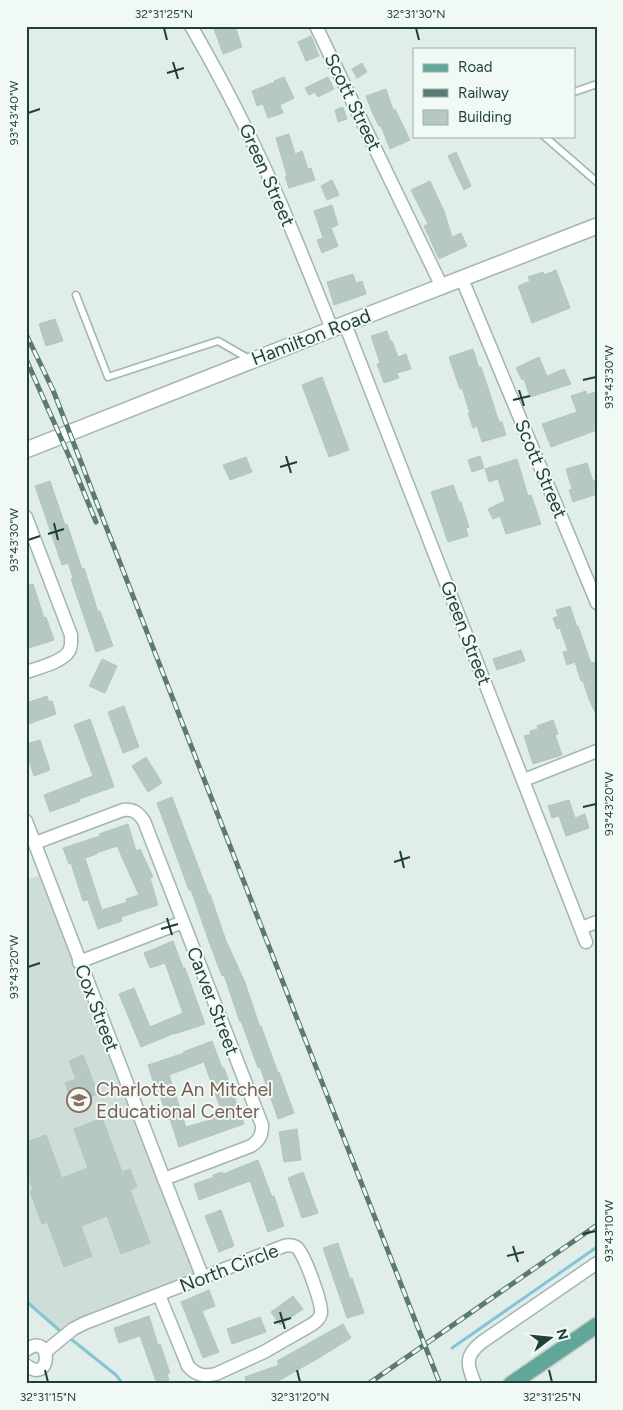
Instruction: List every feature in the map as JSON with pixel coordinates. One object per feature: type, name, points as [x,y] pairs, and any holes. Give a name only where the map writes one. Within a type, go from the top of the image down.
[{"type":"main road","points":[[510,1384],[597,1325]]},
{"type":"street","name":"Green Street","points":[[191,26],[215,68],[262,162],[338,326],[524,780],[586,942]]},
{"type":"street","name":"Scott Street","points":[[316,26],[442,287]]},
{"type":"street","name":"Hamilton Road","points":[[26,450],[597,226]]},
{"type":"street","name":"Scott Street","points":[[462,279],[592,577],[597,603]]},
{"type":"street","points":[[26,517],[71,636],[72,644],[69,652],[59,660],[26,672]]},
{"type":"street","points":[[524,780],[597,751]]},
{"type":"street","name":"Carver Street","points":[[35,843],[123,810],[136,811],[144,821],[262,1125],[262,1134],[252,1146],[164,1179]]},
{"type":"street","name":"Cox Street","points":[[26,821],[79,962],[203,1278]]},
{"type":"street","points":[[79,962],[183,922]]},
{"type":"street","points":[[581,928],[597,922]]},
{"type":"street","name":"North Circle","points":[[28,1371],[39,1369],[45,1364],[47,1356],[45,1352],[73,1329],[284,1246],[296,1247],[303,1256],[318,1298],[321,1314],[317,1321],[311,1325],[264,1352],[216,1374],[201,1376],[193,1372],[188,1366],[158,1296]]},
{"type":"street","points":[[475,1384],[469,1367],[473,1349],[597,1263]]},
{"type":"street","points":[[26,1350],[32,1346],[39,1346],[45,1352]]},
{"type":"lane","points":[[576,91],[597,84]]},
{"type":"lane","points":[[546,138],[597,182]]},
{"type":"lane","points":[[76,295],[108,377],[218,341],[252,361]]},
{"type":"shaded area","name":"Charlotte An Mitchel Educational Center","points":[[46,873],[203,1278],[65,1335],[26,1301],[26,880]]},
{"type":"building","points":[[213,26],[235,26],[242,47],[223,54]]},
{"type":"building","points":[[311,36],[319,56],[306,61],[298,42]]},
{"type":"building","points":[[362,63],[367,72],[357,78],[352,69]]},
{"type":"building","points":[[284,77],[294,98],[280,105],[283,113],[268,118],[263,104],[257,106],[252,91]]},
{"type":"building","points":[[328,77],[334,89],[318,97],[315,92],[309,95],[305,88]]},
{"type":"building","points":[[386,89],[393,110],[395,109],[410,140],[390,149],[366,96]]},
{"type":"building","points":[[343,107],[347,119],[338,122],[335,110]]},
{"type":"building","points":[[289,134],[295,154],[302,151],[308,169],[311,168],[315,180],[289,188],[276,138]]},
{"type":"building","points":[[456,152],[471,186],[464,190],[448,156]]},
{"type":"building","points":[[332,180],[339,195],[327,200],[321,186]]},
{"type":"building","points":[[430,181],[444,211],[452,237],[461,233],[467,246],[439,259],[424,226],[428,224],[411,190]]},
{"type":"building","points":[[332,205],[338,225],[331,228],[338,246],[322,253],[317,240],[323,238],[314,211]]},
{"type":"building","points":[[556,270],[570,308],[532,323],[518,286],[530,281],[528,277],[543,272],[545,275]]},
{"type":"building","points":[[353,274],[356,283],[362,281],[366,294],[334,305],[327,282]]},
{"type":"building","points":[[55,319],[63,341],[46,346],[39,324]]},
{"type":"building","points":[[387,331],[398,357],[406,354],[411,369],[397,373],[399,378],[384,383],[377,364],[380,363],[371,336]]},
{"type":"building","points":[[473,349],[499,422],[502,422],[506,435],[482,442],[477,426],[473,428],[462,388],[460,389],[449,357]]},
{"type":"building","points":[[539,357],[547,376],[564,369],[571,384],[530,397],[524,379],[522,380],[516,368]]},
{"type":"building","points":[[322,377],[349,450],[329,457],[302,385]]},
{"type":"building","points":[[586,391],[587,395],[597,391],[597,430],[551,447],[542,424],[577,412],[571,396]]},
{"type":"building","points":[[480,456],[484,468],[472,472],[468,460]]},
{"type":"building","points":[[246,457],[252,472],[230,480],[223,465]]},
{"type":"building","points":[[517,459],[528,496],[531,495],[541,524],[506,534],[500,516],[493,519],[488,509],[505,501],[498,479],[489,482],[485,469]]},
{"type":"building","points":[[587,463],[593,481],[597,480],[597,494],[573,502],[569,490],[572,489],[566,469]]},
{"type":"building","points":[[50,481],[82,569],[84,568],[98,612],[100,611],[113,646],[96,652],[71,579],[73,578],[68,563],[62,565],[35,486]]},
{"type":"building","points":[[453,485],[469,527],[466,528],[468,536],[448,542],[431,492]]},
{"type":"building","points":[[33,584],[44,618],[46,617],[54,640],[26,649],[26,586]]},
{"type":"building","points":[[570,606],[591,663],[594,662],[597,672],[597,717],[575,662],[567,665],[563,652],[568,651],[560,628],[557,629],[553,618],[558,616],[556,610]]},
{"type":"building","points":[[521,650],[525,661],[497,670],[493,659]]},
{"type":"building","points":[[102,659],[117,666],[105,693],[89,686]]},
{"type":"building","points":[[47,696],[49,702],[52,701],[56,714],[26,725],[26,703]]},
{"type":"building","points":[[124,706],[139,747],[123,753],[108,712]]},
{"type":"building","points":[[90,719],[114,787],[79,799],[80,801],[50,812],[44,795],[93,776],[74,725]]},
{"type":"building","points":[[553,720],[558,734],[555,735],[562,755],[533,764],[524,736],[531,734],[530,731],[538,729],[537,726]]},
{"type":"building","points":[[40,740],[50,770],[34,776],[26,752],[26,744]]},
{"type":"building","points":[[146,757],[162,783],[148,792],[132,766]]},
{"type":"building","points":[[172,797],[294,1113],[278,1119],[260,1067],[258,1068],[224,975],[222,976],[157,803]]},
{"type":"building","points":[[569,800],[575,818],[585,814],[589,828],[566,836],[559,816],[552,818],[548,806]]},
{"type":"building","points":[[128,824],[136,851],[140,849],[153,877],[150,878],[158,905],[121,917],[122,921],[98,929],[88,900],[83,901],[71,863],[69,864],[63,848],[100,836],[99,834]],"holes":[[[117,846],[139,895],[126,899],[127,902],[102,910],[85,858]]]},
{"type":"building","points":[[173,941],[205,1024],[175,1033],[141,1047],[119,994],[134,988],[150,1027],[183,1013],[165,963],[150,968],[144,953]]},
{"type":"building","points":[[212,1041],[244,1124],[179,1147],[148,1065]],"holes":[[[204,1062],[222,1113],[209,1117],[210,1120],[186,1127],[169,1075]]]},
{"type":"building","points":[[83,1055],[98,1094],[73,1104],[65,1083],[76,1079],[69,1061]]},
{"type":"building","points":[[102,1118],[122,1172],[130,1169],[137,1187],[130,1190],[150,1243],[121,1254],[107,1216],[81,1226],[92,1256],[64,1267],[47,1222],[42,1224],[30,1191],[33,1190],[26,1172],[26,1142],[46,1135],[62,1178],[88,1168],[74,1129]]},
{"type":"building","points":[[297,1129],[301,1160],[284,1162],[279,1132]]},
{"type":"building","points":[[258,1160],[272,1197],[274,1196],[284,1226],[268,1232],[250,1181],[199,1200],[194,1184],[214,1177],[213,1175],[222,1172],[223,1174]]},
{"type":"building","points":[[303,1172],[318,1213],[302,1218],[288,1178]]},
{"type":"building","points":[[221,1210],[234,1246],[219,1252],[205,1216]]},
{"type":"building","points":[[338,1243],[364,1313],[347,1318],[323,1248]]},
{"type":"building","points":[[209,1290],[215,1306],[202,1311],[219,1352],[203,1358],[181,1302]]},
{"type":"building","points":[[293,1296],[303,1309],[280,1325],[271,1312]]},
{"type":"building","points":[[149,1316],[158,1345],[160,1344],[170,1373],[167,1374],[169,1380],[158,1384],[140,1336],[119,1343],[114,1328]]},
{"type":"building","points":[[260,1317],[266,1332],[232,1344],[227,1329]]},
{"type":"building","points":[[343,1324],[351,1338],[273,1384],[247,1384],[245,1377],[279,1365],[277,1361]]},
{"type":"waterway","points":[[452,1348],[597,1247]]},
{"type":"waterway","points":[[26,1301],[59,1330]]},
{"type":"waterway","points":[[71,1339],[116,1375],[123,1384]]},
{"type":"railway","points":[[26,334],[53,390],[440,1384]]},
{"type":"railway","points":[[26,359],[96,522]]},
{"type":"railway","points":[[368,1384],[597,1225]]},
{"type":"place","name":"Charlotte An Mitchel Educational Center","points":[[79,1100]]}]
